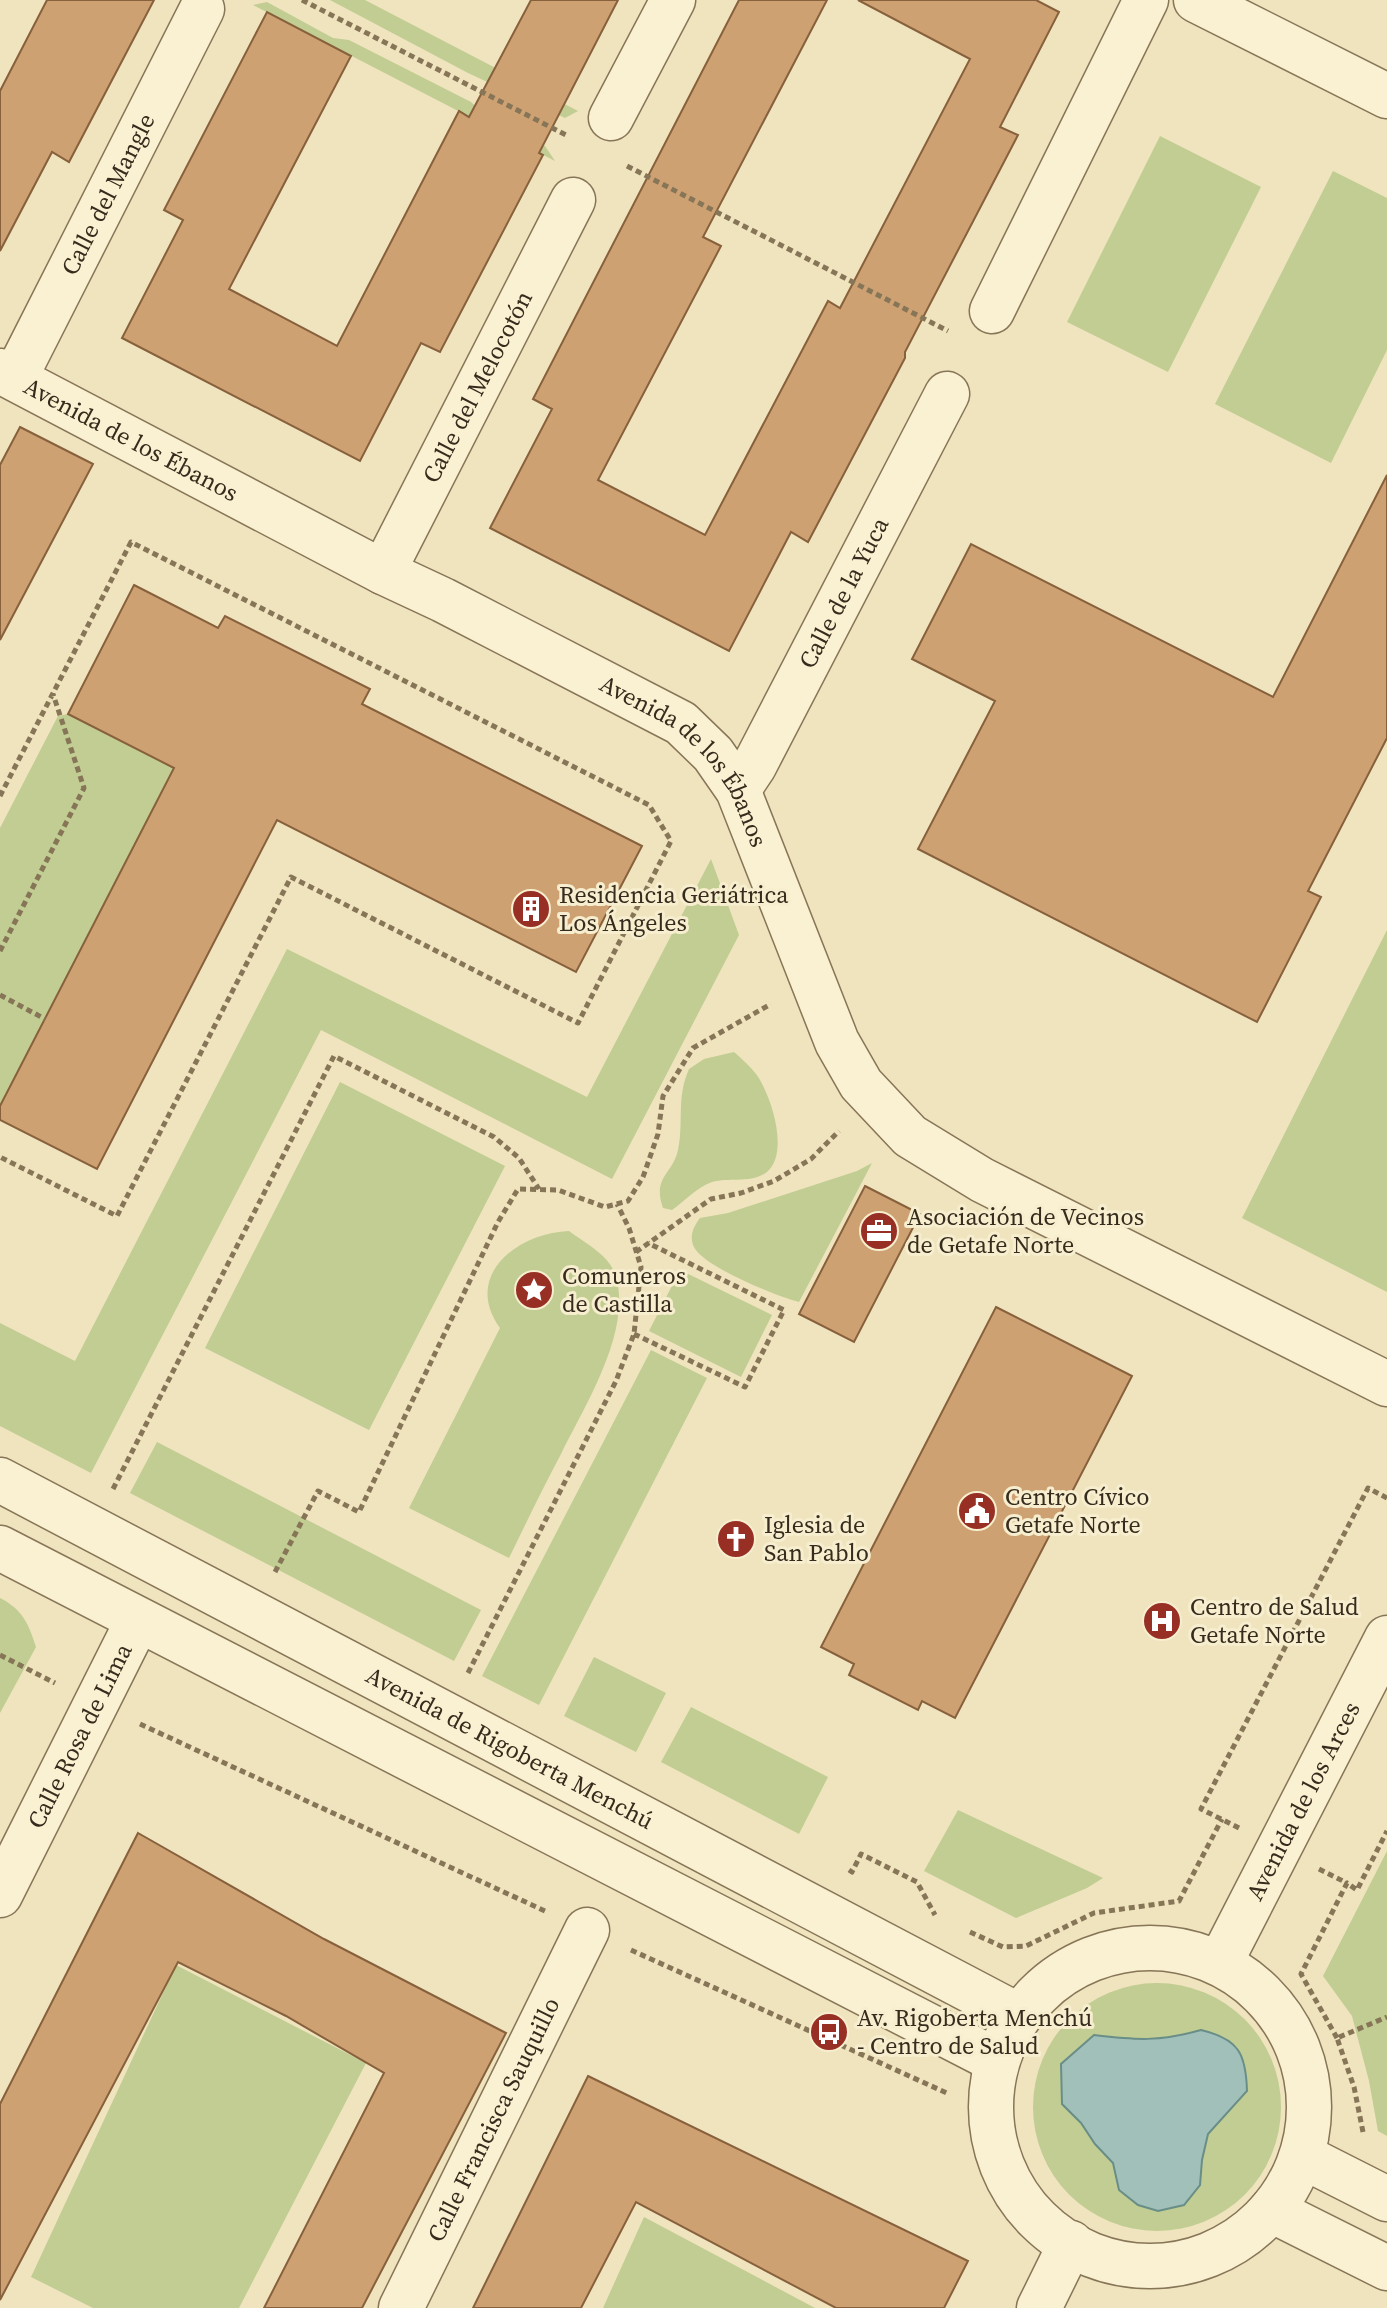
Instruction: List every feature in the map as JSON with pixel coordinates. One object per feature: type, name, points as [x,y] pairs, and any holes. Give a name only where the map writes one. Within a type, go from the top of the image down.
[{"type":"street","points":[[595,130],[673,0]]},
{"type":"street","points":[[976,324],[1146,0]]},
{"type":"street","points":[[1196,0],[1387,96]]},
{"type":"street","name":"Calle del Mangle","points":[[8,375],[202,9]]},
{"type":"street","name":"Calle del Melocotón","points":[[383,572],[573,200]]},
{"type":"street","name":"Avenida de los Ébanos","points":[[8,375],[383,572],[681,723],[713,754],[738,790],[837,1042],[861,1084],[910,1136],[982,1180],[1387,1384]]},
{"type":"street","name":"Calle de la Yuca","points":[[738,790],[754,766],[947,394]]},
{"type":"street","name":"Avenida de Rigoberta Menchú","points":[[0,1480],[1019,2016]]},
{"type":"street","points":[[0,1548],[997,2061]]},
{"type":"street","name":"Calle Rosa de Lima","points":[[0,1895],[138,1620]]},
{"type":"street","name":"Avenida de los Arces","points":[[1220,1963],[1387,1638]]},
{"type":"street","name":"Calle Francisca Sauquillo","points":[[401,2308],[587,1930]]},
{"type":"street","points":[[1131,1949],[1176,1949],[1220,1963],[1257,1988],[1287,2023],[1304,2065],[1310,2111],[1302,2156],[1289,2184],[1271,2210],[1246,2234],[1216,2252],[1176,2264],[1133,2265],[1092,2255],[1052,2232],[1020,2199],[999,2158],[990,2113],[991,2087],[997,2061],[1019,2016],[1050,1983],[1088,1960],[1131,1949]]},
{"type":"street","points":[[1302,2156],[1387,2199]]},
{"type":"street","points":[[1271,2210],[1387,2268]]},
{"type":"street","points":[[1039,2308],[1071,2243]]},
{"type":"path","points":[[302,0],[595,130]]},
{"type":"path","points":[[627,166],[976,324]]},
{"type":"path","points":[[0,796],[131,542],[649,805],[671,841],[578,1023],[291,877],[117,1216],[0,1157]]},
{"type":"path","points":[[0,951],[84,788],[53,693]]},
{"type":"path","points":[[0,995],[45,1019]]},
{"type":"path","points":[[253,1613],[318,1491],[359,1512],[498,1222],[518,1189],[558,1190],[605,1207],[628,1201],[643,1177],[658,1134],[663,1096],[693,1048],[775,1001],[780,1015]]},
{"type":"path","points":[[109,1496],[334,1056],[494,1137],[519,1158],[540,1190]]},
{"type":"path","points":[[636,1252],[711,1199],[741,1193],[786,1174],[811,1159],[845,1124]]},
{"type":"path","points":[[466,1678],[616,1381],[634,1334],[641,1267],[629,1228],[617,1204]]},
{"type":"path","points":[[634,1334],[745,1387],[784,1310],[648,1243]]},
{"type":"path","points":[[1387,1498],[1368,1488],[1201,1809],[1357,1890],[1387,1831]]},
{"type":"path","points":[[0,1655],[96,1704],[990,2113]]},
{"type":"path","points":[[966,1930],[1003,1947],[1026,1946],[1094,1913],[1179,1901],[1222,1819]]},
{"type":"path","points":[[838,1865],[852,1872],[861,1854],[917,1882],[933,1914],[944,1920]]},
{"type":"path","points":[[1347,1883],[1301,1974],[1337,2038],[1354,2087],[1363,2135]]},
{"type":"path","points":[[1337,2038],[1387,2017]]},
{"type":"green space","points":[[330,0],[365,0],[578,111],[565,118],[468,73]]},
{"type":"green space","points":[[267,2],[333,38],[349,40],[471,102],[484,114],[545,146],[555,161],[253,5]]},
{"type":"green space","points":[[1160,136],[1261,187],[1168,372],[1067,322]]},
{"type":"green space","points":[[1333,171],[1387,198],[1387,350],[1331,463],[1215,404]]},
{"type":"green space","points":[[68,714],[174,768],[0,1106],[0,828],[58,716]]},
{"type":"green space","points":[[711,859],[739,935],[612,1179],[321,1030],[91,1473],[0,1426],[0,1323],[75,1361],[287,949],[587,1097]]},
{"type":"green space","points":[[1387,930],[1387,1292],[1242,1218]]},
{"type":"green space","points":[[734,1052],[756,1074],[767,1095],[778,1138],[774,1163],[761,1176],[712,1182],[672,1210],[663,1208],[660,1189],[678,1150],[681,1100],[689,1069],[704,1059]]},
{"type":"green space","points":[[340,1082],[505,1166],[369,1430],[205,1348]]},
{"type":"green space","points":[[872,1163],[799,1302],[726,1272],[700,1255],[694,1247],[692,1232],[700,1218],[728,1213],[857,1171]]},
{"type":"green space","points":[[569,1231],[597,1251],[613,1269],[619,1298],[617,1321],[612,1345],[593,1392],[509,1558],[409,1508],[500,1328],[490,1309],[488,1291],[492,1275],[501,1260],[515,1249],[531,1240]]},
{"type":"green space","points":[[680,1270],[772,1315],[741,1377],[649,1331]]},
{"type":"green space","points":[[651,1350],[707,1378],[539,1705],[482,1676]]},
{"type":"green space","points":[[157,1442],[481,1610],[454,1661],[130,1493]]},
{"type":"green space","points":[[0,1598],[24,1618],[36,1647],[0,1713]]},
{"type":"green space","points":[[594,1657],[666,1693],[636,1752],[564,1716]]},
{"type":"green space","points":[[691,1707],[828,1777],[799,1834],[661,1762]]},
{"type":"green space","points":[[958,1810],[1103,1878],[1087,1888],[1016,1918],[924,1871]]},
{"type":"green space","points":[[1387,1851],[1387,2136],[1378,2131],[1352,2016],[1323,1976]]},
{"type":"green space","points":[[176,1965],[366,2063],[239,2308],[93,2308],[31,2277]]},
{"type":"green space","points":[[1157,1983],[1181,1985],[1204,1992],[1245,2019],[1272,2060],[1279,2083],[1279,2131],[1272,2154],[1245,2195],[1204,2222],[1181,2229],[1157,2231],[1133,2229],[1110,2222],[1069,2195],[1042,2154],[1035,2131],[1033,2107],[1035,2083],[1042,2060],[1069,2019],[1110,1992],[1133,1985]]},
{"type":"green space","points":[[644,2217],[815,2308],[603,2308]]},
{"type":"water","points":[[1201,2030],[1224,2038],[1238,2050],[1245,2067],[1247,2091],[1208,2134],[1200,2185],[1184,2205],[1158,2211],[1138,2205],[1119,2190],[1113,2163],[1062,2104],[1061,2064],[1094,2035],[1148,2039]]},
{"type":"building","points":[[47,0],[154,0],[69,162],[52,152],[0,251],[0,91]]},
{"type":"building","points":[[531,0],[618,0],[539,153],[543,155],[440,352],[421,343],[360,461],[122,338],[183,220],[164,210],[267,12],[351,56],[229,289],[337,346],[459,111],[469,117]]},
{"type":"building","points":[[739,0],[827,0],[703,237],[721,246],[598,480],[705,535],[828,301],[840,308],[970,59],[858,0],[1036,0],[1059,12],[1000,127],[1018,135],[905,352],[905,358],[808,542],[791,532],[729,651],[490,528],[552,409],[533,399]]},
{"type":"building","points":[[20,427],[93,464],[0,640],[0,465]]},
{"type":"building","points":[[1387,475],[1387,738],[1308,891],[1321,897],[1257,1022],[918,849],[995,701],[912,659],[971,544],[1273,697]]},
{"type":"building","name":"Residencia Geriátrica Los Ángeles","points":[[134,585],[218,628],[225,616],[370,689],[362,704],[642,846],[576,972],[277,820],[97,1169],[0,1120],[0,1106],[174,768],[68,714]]},
{"type":"building","points":[[865,1186],[920,1214],[854,1342],[799,1314]]},
{"type":"building","name":"Centro Cívico Getafe Norte","points":[[996,1307],[1132,1376],[955,1718],[922,1701],[918,1710],[849,1675],[854,1664],[821,1647]]},
{"type":"building","points":[[138,1833],[324,1939],[506,2033],[362,2308],[264,2308],[384,2073],[286,2016],[178,1962],[0,2300],[0,2104]]},
{"type":"building","points":[[588,2076],[968,2261],[944,2308],[836,2308],[636,2202],[581,2308],[473,2308]]},
{"type":"place","name":"Residencia Geriátrica Los Ángeles","points":[[531,909]]},
{"type":"place","name":"Asociación de Vecinos de Getafe Norte","points":[[879,1231]]},
{"type":"place","name":"Comuneros de Castilla","points":[[534,1290]]},
{"type":"place","name":"Centro Cívico Getafe Norte","points":[[977,1511]]},
{"type":"place","name":"Iglesia de San Pablo","points":[[736,1539]]},
{"type":"place","name":"Centro de Salud Getafe Norte","points":[[1162,1621]]},
{"type":"place","name":"Av. Rigoberta Menchú - Centro de Salud","points":[[829,2032]]}]
